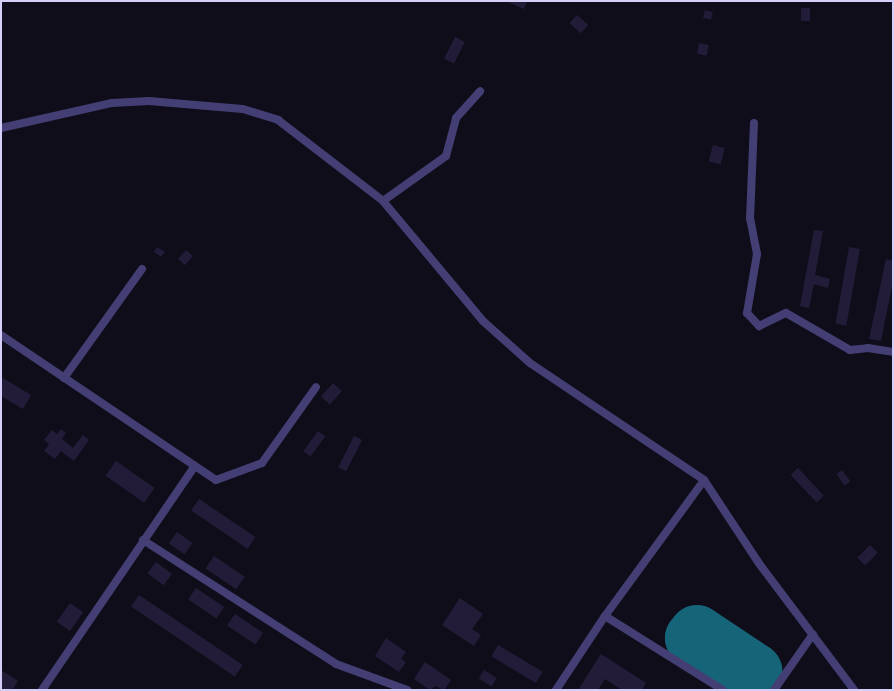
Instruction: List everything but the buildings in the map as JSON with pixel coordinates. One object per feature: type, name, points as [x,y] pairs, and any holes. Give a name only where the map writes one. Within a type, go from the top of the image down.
[{"type":"street","points":[[382,201],[446,156],[456,118],[480,92]]},
{"type":"street","points":[[1,128],[112,103],[149,101],[242,109],[278,120],[382,201],[483,321],[530,363],[704,480],[758,562],[854,690]]},
{"type":"street","points":[[754,123],[750,218],[757,254],[747,313],[759,326],[786,314],[850,350],[868,348],[893,352]]},
{"type":"street","points":[[64,378],[142,269]]},
{"type":"street","points":[[1,335],[216,480],[262,463],[316,387]]},
{"type":"street","points":[[42,690],[143,540],[195,466]]},
{"type":"street","points":[[556,690],[605,616],[704,480]]},
{"type":"street","points":[[143,540],[336,664],[407,690]]},
{"type":"street","points":[[605,616],[723,690]]},
{"type":"street","points":[[774,690],[813,634]]},
{"type":"runway","points":[[697,633],[754,671],[751,677],[693,638],[697,633]]}]
